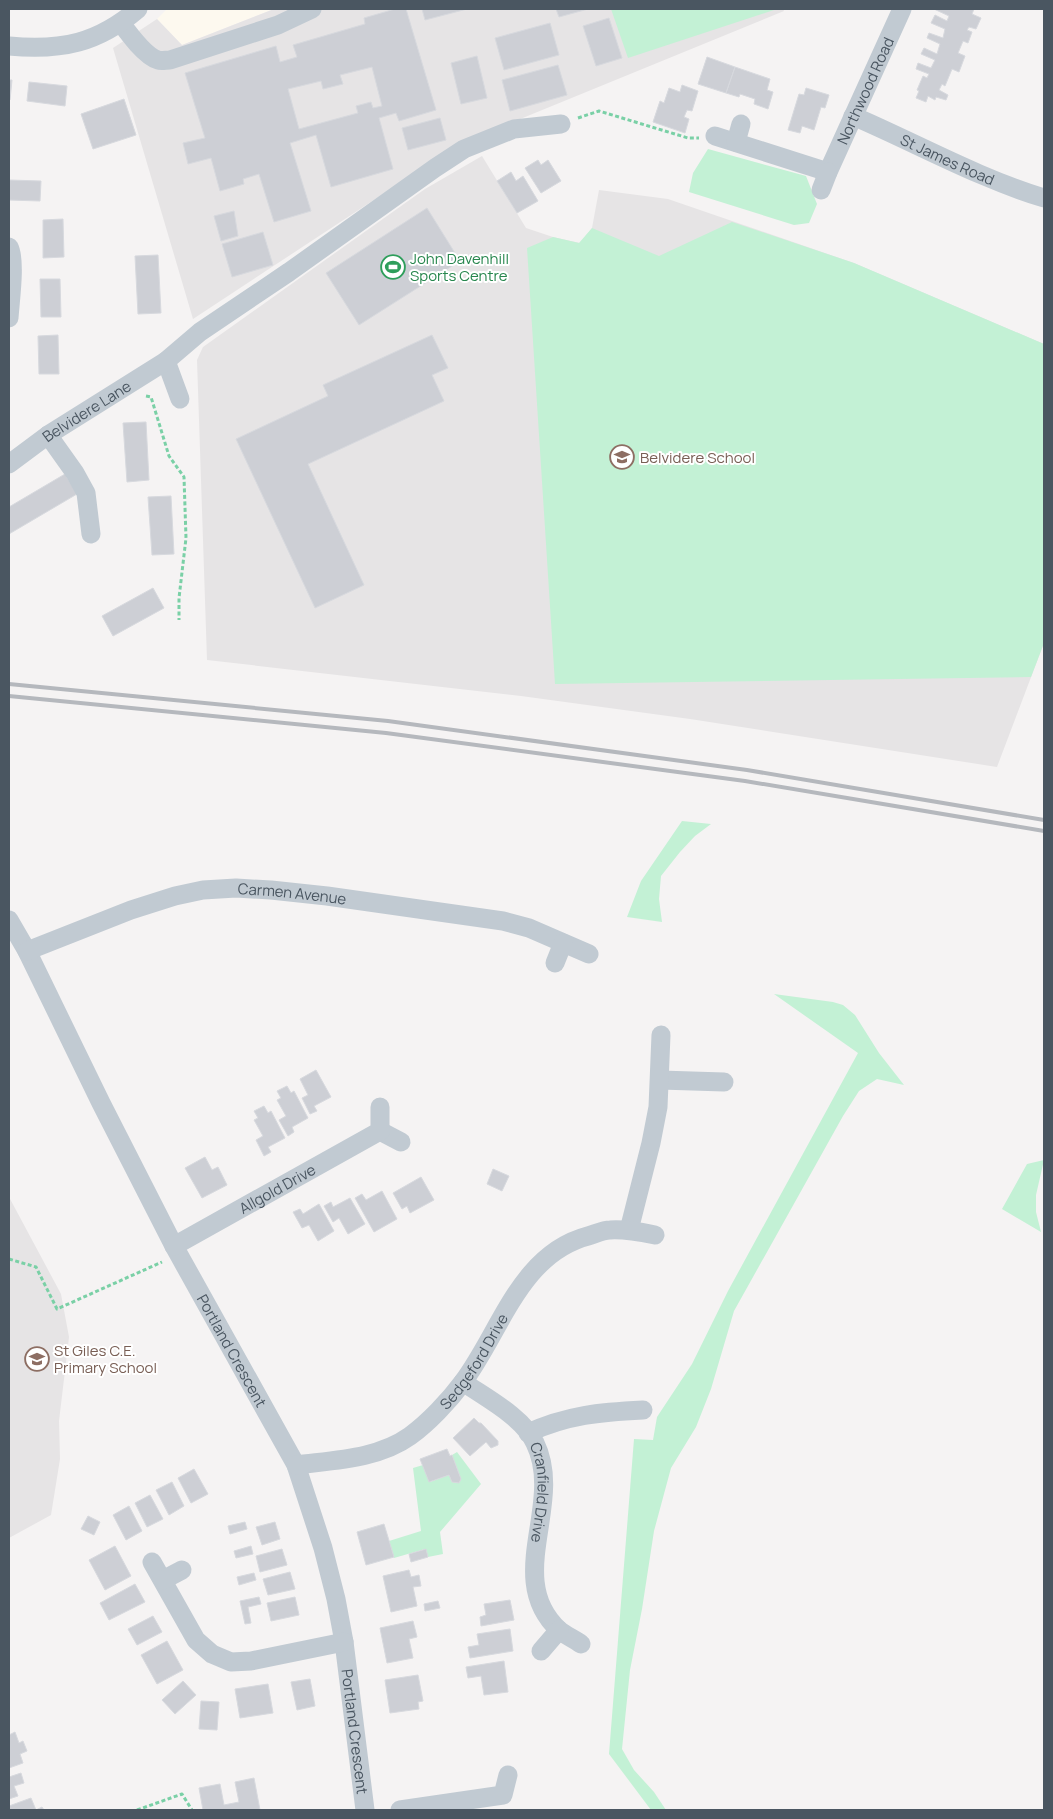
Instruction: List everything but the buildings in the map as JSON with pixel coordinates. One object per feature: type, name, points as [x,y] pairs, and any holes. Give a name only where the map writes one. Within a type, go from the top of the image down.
[{"type":"street","points":[[9,46],[26,48],[63,45],[98,36],[121,23],[138,9]]},
{"type":"street","points":[[121,23],[152,57],[159,60],[170,60],[278,25],[312,9]]},
{"type":"street","name":"Northwood Road","points":[[715,136],[736,142],[824,181],[902,9]]},
{"type":"street","name":"St James Road","points":[[853,116],[952,162],[1020,191],[1044,198]]},
{"type":"street","name":"Belvidere Lane","points":[[9,464],[48,435],[166,361],[200,332],[464,149],[514,129],[561,124]]},
{"type":"street","points":[[736,142],[741,124]]},
{"type":"street","points":[[9,247],[12,262],[9,318]]},
{"type":"street","points":[[166,361],[180,399]]},
{"type":"street","points":[[48,435],[86,493],[91,534]]},
{"type":"street","name":"Carmen Avenue","points":[[27,951],[131,910],[175,896],[203,890],[236,888],[327,896],[503,921],[529,928],[589,954]]},
{"type":"street","name":"Portland Crescent","points":[[9,920],[27,951],[100,1102],[176,1250],[296,1466],[323,1548],[336,1600],[344,1642],[365,1810]]},
{"type":"street","points":[[555,963],[563,943]]},
{"type":"street","points":[[628,1230],[651,1143],[658,1107],[661,1035]]},
{"type":"street","points":[[660,1080],[724,1082]]},
{"type":"street","points":[[380,1107],[380,1131],[401,1142]]},
{"type":"street","name":"Allgold Drive","points":[[176,1250],[380,1131]]},
{"type":"street","name":"Sedgeford Drive","points":[[296,1466],[356,1457],[385,1449],[408,1437],[428,1421],[463,1382],[526,1279],[543,1259],[565,1244],[584,1236],[608,1230],[628,1230],[655,1235]]},
{"type":"street","name":"Cranfield Drive","points":[[463,1382],[522,1425],[535,1442],[542,1462],[544,1486],[534,1564],[534,1586],[541,1605],[559,1630],[581,1644]]},
{"type":"street","points":[[528,1433],[550,1423],[573,1418],[608,1412],[643,1410]]},
{"type":"street","points":[[152,1562],[196,1640],[212,1654],[231,1662],[251,1661],[344,1642]]},
{"type":"street","points":[[163,1580],[182,1570]]},
{"type":"street","points":[[541,1651],[559,1630]]},
{"type":"street","points":[[400,1810],[507,1803],[508,1775]]},
{"type":"path","points":[[561,124],[599,111],[688,138],[715,136]]},
{"type":"path","points":[[131,383],[140,395],[151,397],[169,456],[184,477],[186,538],[180,598],[180,620]]},
{"type":"path","points":[[9,1259],[36,1267],[57,1309],[176,1250]]},
{"type":"path","points":[[137,1810],[182,1794],[192,1810]]},
{"type":"shaded area","points":[[167,9],[274,9],[182,45],[157,19]]},
{"type":"shaded area","points":[[274,9],[783,9],[784,11],[469,140],[433,161],[193,319],[113,48],[157,19],[182,45]]},
{"type":"shaded area","name":"Belvidere School","points":[[482,156],[526,228],[580,243],[592,228],[599,190],[668,199],[854,263],[1044,344],[1044,643],[997,767],[690,719],[521,696],[207,660],[197,360],[203,347],[425,189]]},
{"type":"shaded area","name":"St Giles C.E. Primary School","points":[[9,1197],[61,1294],[69,1337],[59,1421],[60,1459],[51,1515],[9,1538]]},
{"type":"green space","points":[[611,9],[777,9],[628,58]]},
{"type":"green space","points":[[708,149],[806,176],[817,204],[809,223],[794,225],[689,192],[693,173]]},
{"type":"green space","points":[[732,222],[854,263],[1044,344],[1044,643],[1031,677],[555,684],[527,248],[553,237],[579,243],[592,228],[659,256]]},
{"type":"green space","points":[[682,821],[711,824],[695,836],[661,876],[659,899],[662,922],[627,917],[641,881]]},
{"type":"green space","points":[[774,994],[843,1005],[855,1015],[879,1053],[904,1085],[877,1079],[859,1091],[843,1116],[734,1311],[711,1389],[696,1427],[671,1468],[654,1531],[630,1670],[622,1749],[634,1770],[654,1792],[666,1810],[651,1810],[609,1754],[634,1439],[653,1440],[657,1417],[692,1364],[728,1291],[858,1053]]},
{"type":"green space","points":[[1044,1160],[1036,1195],[1036,1212],[1041,1232],[1002,1209],[1027,1164]]},
{"type":"green space","points":[[457,1452],[481,1484],[440,1532],[443,1554],[428,1557],[425,1549],[394,1558],[389,1541],[421,1531],[413,1468],[423,1465],[430,1482],[449,1475],[452,1482],[459,1483],[461,1479],[452,1455]]},
{"type":"railway","points":[[9,684],[388,721],[747,770],[1044,820]]},
{"type":"railway","points":[[9,696],[386,733],[745,781],[1044,831]]},
{"type":"place","name":"John Davenhill Sports Centre","points":[[393,267]]},
{"type":"place","name":"Belvidere School","points":[[622,457]]},
{"type":"place","name":"St Giles C.E. Primary School","points":[[37,1359]]}]
